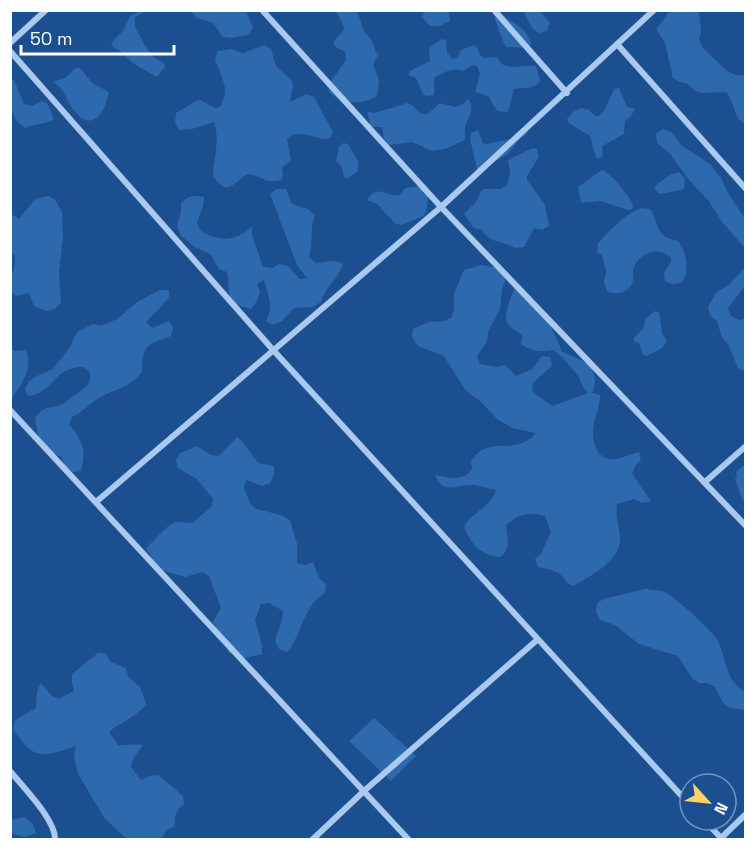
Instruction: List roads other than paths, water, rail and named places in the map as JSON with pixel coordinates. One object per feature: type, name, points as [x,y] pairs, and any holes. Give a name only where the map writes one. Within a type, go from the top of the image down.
[{"type":"street","points":[[10,43],[46,10]]},
{"type":"street","points":[[262,10],[441,207],[746,526]]},
{"type":"street","points":[[494,10],[567,93]]},
{"type":"street","points":[[96,502],[441,207],[567,93],[654,10]]},
{"type":"street","points":[[617,44],[746,189]]},
{"type":"street","points":[[10,51],[274,351],[678,792]]},
{"type":"street","points":[[10,410],[409,840]]},
{"type":"street","points":[[705,482],[746,446]]},
{"type":"street","points":[[312,840],[364,791],[537,640]]},
{"type":"street","points":[[10,771],[38,805],[55,832],[55,840]]},
{"type":"street","points":[[720,839],[746,814]]}]
